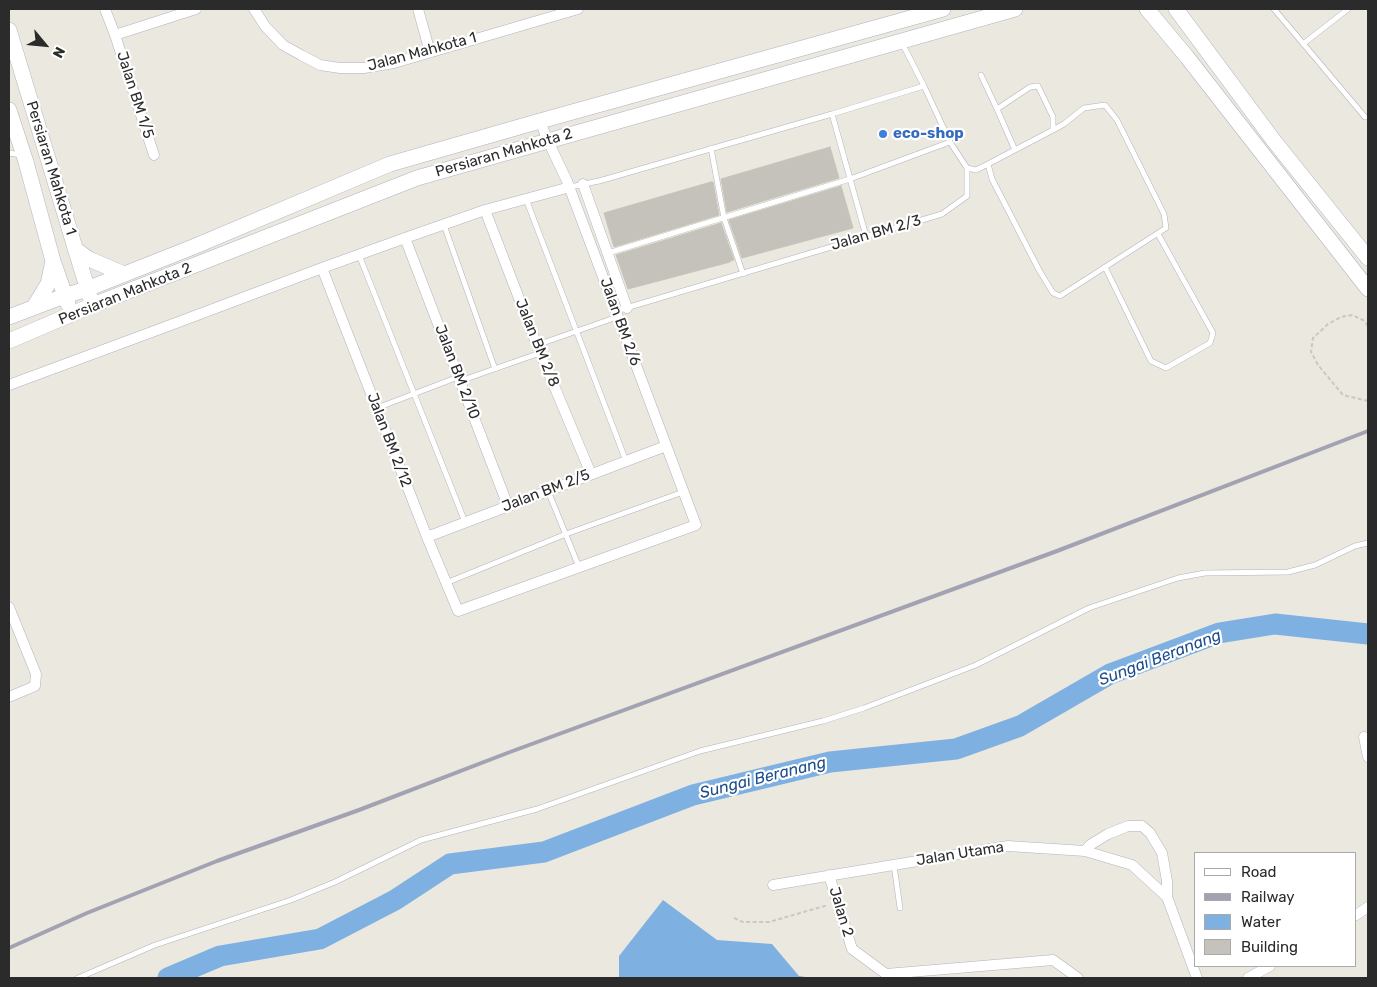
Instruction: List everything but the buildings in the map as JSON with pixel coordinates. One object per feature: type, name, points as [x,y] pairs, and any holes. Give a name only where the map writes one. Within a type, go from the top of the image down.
[{"type":"main road","name":"Persiaran Mahkota 2","points":[[9,317],[87,289],[390,164],[943,9]]},
{"type":"main road","name":"Persiaran Mahkota 2","points":[[9,341],[93,305],[417,178],[1015,9]]},
{"type":"main road","points":[[1136,9],[1156,12],[1195,43],[1225,76]]},
{"type":"main road","points":[[1176,9],[1274,141],[1368,258]]},
{"type":"main road","points":[[1156,12],[1193,65],[1368,289]]},
{"type":"main road","name":"Persiaran Mahkota 1","points":[[9,30],[93,305]]},
{"type":"main road","name":"Persiaran Mahkota 1","points":[[10,120],[24,156],[64,296],[73,315]]},
{"type":"main road","points":[[75,249],[89,259],[124,274]]},
{"type":"main road","points":[[34,307],[48,284],[53,261]]},
{"type":"street","name":"Jalan BM 1/5","points":[[105,9],[154,155]]},
{"type":"street","name":"Jalan BM 1/5","points":[[115,35],[196,9]]},
{"type":"street","name":"Jalan Mahkota 1","points":[[254,9],[265,26],[283,45],[301,56],[320,64],[340,68],[364,68],[394,62],[578,9]]},
{"type":"street","points":[[418,9],[430,52]]},
{"type":"street","name":"Jalan BM 2/6","points":[[540,121],[570,187],[696,524],[579,567]]},
{"type":"street","points":[[582,184],[627,308]]},
{"type":"street","points":[[9,385],[405,238],[485,210],[570,187]]},
{"type":"street","name":"Jalan BM 2/8","points":[[485,210],[590,474]]},
{"type":"street","name":"Jalan BM 2/10","points":[[405,238],[508,506]]},
{"type":"street","name":"Jalan BM 2/12","points":[[322,268],[427,537],[458,611],[579,567]]},
{"type":"street","name":"Jalan BM 2/5","points":[[427,537],[666,446]]},
{"type":"street","points":[[9,608],[36,674],[35,686],[9,697]]},
{"type":"street","points":[[1364,737],[1368,757]]},
{"type":"street","points":[[1085,851],[1090,845],[1108,834],[1128,826],[1142,826],[1150,833],[1162,853],[1168,897]]},
{"type":"street","name":"Jalan Utama","points":[[773,885],[1008,846],[1085,851],[1132,865],[1168,897],[1197,978]]},
{"type":"street","name":"Jalan 2","points":[[829,875],[852,949],[886,974],[1053,960],[1078,978]]},
{"type":"street","points":[[1357,914],[1368,907]]},
{"type":"street","points":[[1248,978],[1268,967]]},
{"type":"lane","points":[[1274,9],[1365,117]]},
{"type":"lane","points":[[1303,44],[1348,9]]},
{"type":"lane","points":[[900,40],[950,142],[967,168],[976,170],[988,164],[1064,124],[1084,108],[1105,105],[1117,120],[1164,214],[1166,228],[1060,296],[1053,293],[1039,270],[992,179],[988,164]]},
{"type":"lane","points":[[981,75],[1015,150]]},
{"type":"lane","points":[[570,187],[599,181],[924,86]]},
{"type":"lane","points":[[997,109],[1030,87],[1038,86],[1053,118],[1053,130]]},
{"type":"lane","points":[[832,114],[866,236]]},
{"type":"lane","points":[[607,253],[850,179],[950,142]]},
{"type":"lane","points":[[710,148],[724,218],[743,274]]},
{"type":"lane","points":[[9,153],[24,156]]},
{"type":"lane","name":"Jalan BM 2/3","points":[[377,408],[459,379],[495,369],[627,308],[942,214],[967,196],[967,168]]},
{"type":"lane","points":[[526,199],[626,461]]},
{"type":"lane","points":[[444,225],[495,369]]},
{"type":"lane","points":[[1105,267],[1151,361],[1166,368],[1210,343],[1213,333],[1158,234]]},
{"type":"lane","points":[[359,255],[465,522]]},
{"type":"lane","points":[[548,490],[579,567]]},
{"type":"lane","points":[[446,583],[566,534],[683,492]]},
{"type":"lane","points":[[78,978],[156,945],[291,900],[335,882],[421,840],[537,809],[700,751],[824,721],[864,708],[976,665],[1089,608],[1178,578],[1206,573],[1288,572],[1315,565],[1355,546],[1368,544]]},
{"type":"lane","points":[[894,865],[900,908]]},
{"type":"path","points":[[1368,326],[1363,320],[1352,316],[1341,317],[1328,324],[1313,338],[1311,352],[1318,365],[1343,395],[1368,401]]},
{"type":"path","points":[[734,918],[743,922],[769,922],[838,902]]},
{"type":"water","points":[[663,900],[717,940],[772,944],[799,976],[812,978],[619,978],[619,956]]},
{"type":"waterway","name":"Sungai Beranang","points":[[168,978],[220,956],[320,939],[395,900],[450,864],[544,852],[693,795],[830,762],[956,749],[1020,726],[1110,674],[1219,633],[1275,624],[1368,634]]},
{"type":"railway","points":[[9,948],[87,913],[217,861],[1057,551],[1368,431]]},
{"type":"place","name":"eco-shop","points":[[883,134]]}]
